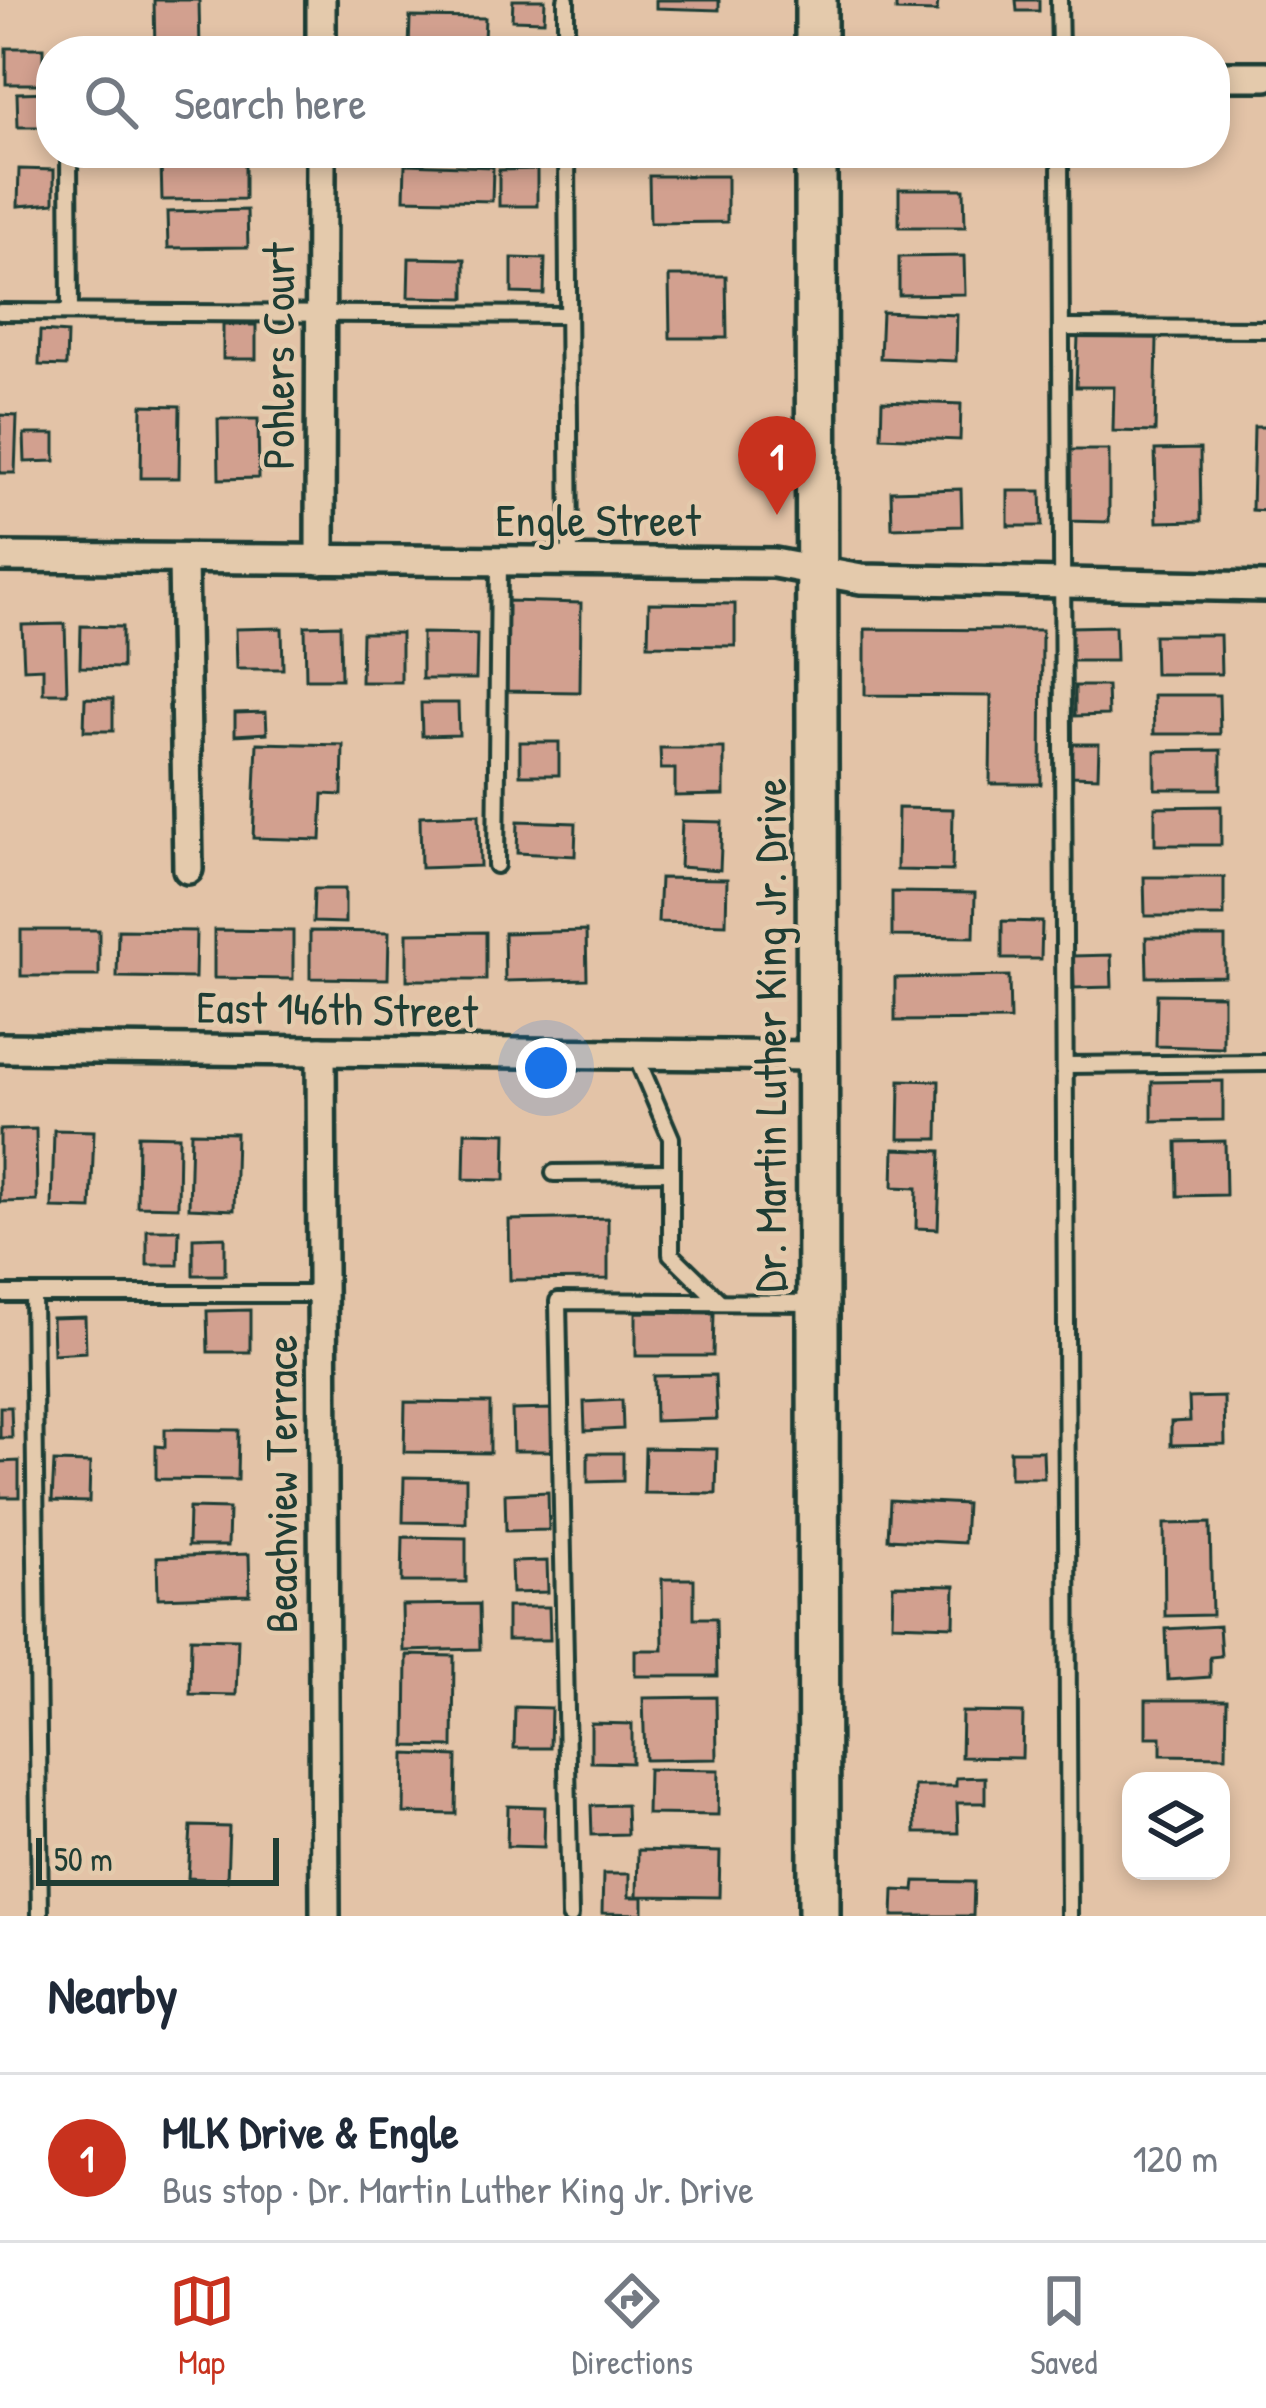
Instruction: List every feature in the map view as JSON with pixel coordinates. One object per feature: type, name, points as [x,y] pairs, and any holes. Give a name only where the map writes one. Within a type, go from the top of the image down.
[{"type":"street","points":[[321,0],[321,36]]},
{"type":"street","points":[[816,0],[816,36]]},
{"type":"street","points":[[1230,76],[1266,76]]},
{"type":"street","name":"Pohlers Court","points":[[320,560],[321,168]]},
{"type":"street","name":"Dr. Martin Luther King Jr. Drive","points":[[816,168],[819,1916]]},
{"type":"street","name":"Engle Street","points":[[0,557],[774,563],[861,579],[1266,587]]},
{"type":"street","points":[[183,559],[188,868]]},
{"type":"street","name":"East 146th Street","points":[[0,1048],[818,1056]]},
{"type":"street","name":"Beachview Terrace","points":[[322,1052],[326,1916]]},
{"type":"lane","points":[[566,0],[566,36]]},
{"type":"lane","points":[[1059,0],[1060,36]]},
{"type":"lane","points":[[69,168],[70,313]]},
{"type":"lane","points":[[567,168],[570,562]]},
{"type":"lane","points":[[1060,168],[1069,1916]]},
{"type":"lane","points":[[0,312],[568,315]]},
{"type":"lane","points":[[1061,328],[1266,329]]},
{"type":"lane","points":[[496,865],[499,561]]},
{"type":"lane","points":[[635,1054],[671,1138],[671,1254],[720,1302]]},
{"type":"lane","points":[[1065,1066],[1266,1063]]},
{"type":"lane","points":[[554,1173],[671,1172]]},
{"type":"lane","points":[[0,1294],[323,1294]]},
{"type":"lane","points":[[33,1294],[40,1916]]},
{"type":"lane","points":[[570,1916],[558,1301],[818,1303]]},
{"type":"building","points":[[154,0],[199,0],[200,36],[155,36]]},
{"type":"building","points":[[513,0],[545,0],[544,21],[512,20]]},
{"type":"building","points":[[656,0],[719,0],[719,10],[656,8]]},
{"type":"building","points":[[896,0],[938,0],[937,12],[896,11]]},
{"type":"building","points":[[1016,0],[1039,0],[1039,11],[1017,11]]},
{"type":"building","points":[[410,17],[485,18],[484,36],[409,36]]},
{"type":"building","points":[[6,48],[36,48],[36,84],[6,84]]},
{"type":"building","points":[[36,92],[36,127],[18,127],[17,93]]},
{"type":"building","points":[[161,168],[245,168],[245,199],[162,200]]},
{"type":"building","points":[[405,168],[493,168],[492,201],[404,199]]},
{"type":"building","points":[[19,169],[54,170],[54,203],[18,206]]},
{"type":"building","points":[[537,169],[537,206],[499,206],[499,170]]},
{"type":"building","points":[[649,176],[727,176],[727,222],[650,223]]},
{"type":"building","points":[[899,189],[964,189],[965,227],[899,227]]},
{"type":"building","points":[[247,210],[248,247],[168,248],[167,212]]},
{"type":"building","points":[[964,256],[965,294],[899,295],[899,257]]},
{"type":"building","points":[[409,258],[465,259],[465,298],[408,297]]},
{"type":"building","points":[[512,258],[545,259],[544,294],[512,293]]},
{"type":"building","points":[[669,276],[726,276],[727,338],[670,338]]},
{"type":"building","points":[[882,312],[957,315],[956,361],[880,358]]},
{"type":"building","points":[[223,325],[256,325],[256,359],[223,359]]},
{"type":"building","points":[[40,331],[67,333],[66,366],[39,365]]},
{"type":"building","points":[[1078,337],[1157,338],[1155,432],[1113,431],[1114,387],[1076,387]]},
{"type":"building","points":[[882,401],[961,404],[960,440],[881,437]]},
{"type":"building","points":[[142,405],[180,406],[179,478],[141,478]]},
{"type":"building","points":[[0,415],[17,416],[15,473],[0,473]]},
{"type":"building","points":[[218,419],[258,419],[259,478],[219,479]]},
{"type":"building","points":[[1254,427],[1266,427],[1266,511],[1252,510]]},
{"type":"building","points":[[24,434],[55,434],[55,461],[25,462]]},
{"type":"building","points":[[1200,449],[1201,521],[1157,522],[1155,450]]},
{"type":"building","points":[[1068,450],[1109,450],[1109,522],[1067,521]]},
{"type":"building","points":[[961,489],[962,526],[892,528],[891,491]]},
{"type":"building","points":[[1008,491],[1041,491],[1042,526],[1008,526]]},
{"type":"building","points":[[507,601],[581,603],[580,692],[505,691]]},
{"type":"building","points":[[649,603],[735,604],[735,646],[648,645]]},
{"type":"building","points":[[65,624],[67,693],[43,693],[43,668],[24,669],[22,625]]},
{"type":"building","points":[[340,625],[341,679],[306,679],[305,626]]},
{"type":"building","points":[[81,626],[122,627],[122,668],[80,667]]},
{"type":"building","points":[[1115,626],[1116,661],[1071,661],[1070,627]]},
{"type":"building","points":[[282,628],[283,669],[236,669],[235,629]]},
{"type":"building","points":[[865,629],[1042,630],[1041,784],[990,784],[991,696],[865,695]]},
{"type":"building","points":[[362,633],[401,633],[401,682],[361,682]]},
{"type":"building","points":[[422,633],[477,634],[476,679],[422,679]]},
{"type":"building","points":[[1154,635],[1220,635],[1221,674],[1155,674]]},
{"type":"building","points":[[1075,686],[1107,686],[1108,715],[1075,716]]},
{"type":"building","points":[[1153,695],[1219,695],[1220,734],[1154,734]]},
{"type":"building","points":[[85,698],[113,699],[113,731],[84,731]]},
{"type":"building","points":[[421,703],[458,703],[459,735],[422,736]]},
{"type":"building","points":[[266,712],[267,733],[235,735],[235,713]]},
{"type":"building","points":[[520,742],[559,742],[559,775],[520,775]]},
{"type":"building","points":[[257,743],[343,745],[342,795],[323,794],[321,840],[253,838]]},
{"type":"building","points":[[1073,744],[1099,744],[1098,777],[1072,776]]},
{"type":"building","points":[[660,748],[724,748],[724,795],[675,796],[675,769],[661,769]]},
{"type":"building","points":[[1221,750],[1221,789],[1155,789],[1155,751]]},
{"type":"building","points":[[1221,806],[1221,845],[1155,845],[1155,807]]},
{"type":"building","points":[[898,808],[953,809],[952,871],[897,870]]},
{"type":"building","points":[[479,814],[480,866],[421,868],[420,816]]},
{"type":"building","points":[[518,821],[576,823],[575,856],[517,853]]},
{"type":"building","points":[[682,821],[722,822],[720,870],[680,867]]},
{"type":"building","points":[[1144,877],[1224,877],[1224,916],[1145,916]]},
{"type":"building","points":[[660,878],[727,879],[726,924],[658,922]]},
{"type":"building","points":[[314,889],[345,889],[345,923],[313,922]]},
{"type":"building","points":[[892,892],[975,893],[974,937],[892,936]]},
{"type":"building","points":[[1002,921],[1042,922],[1041,959],[1002,959]]},
{"type":"building","points":[[21,930],[99,930],[99,976],[21,976]]},
{"type":"building","points":[[118,930],[196,931],[195,978],[117,977]]},
{"type":"building","points":[[214,930],[293,931],[293,979],[214,978]]},
{"type":"building","points":[[310,931],[389,932],[388,979],[310,978]]},
{"type":"building","points":[[586,931],[587,979],[505,981],[504,933]]},
{"type":"building","points":[[486,932],[486,980],[407,980],[407,933]]},
{"type":"building","points":[[1146,937],[1225,937],[1225,976],[1147,977]]},
{"type":"building","points":[[1111,955],[1112,987],[1074,988],[1073,956]]},
{"type":"building","points":[[1009,976],[1010,1020],[895,1021],[895,978]]},
{"type":"building","points":[[1157,994],[1223,995],[1223,1048],[1156,1046]]},
{"type":"building","points":[[900,1080],[939,1081],[938,1139],[899,1139]]},
{"type":"building","points":[[1223,1081],[1223,1120],[1152,1121],[1152,1082]]},
{"type":"building","points":[[36,1129],[37,1201],[0,1202],[0,1130]]},
{"type":"building","points":[[54,1130],[94,1131],[91,1209],[52,1208]]},
{"type":"building","points":[[191,1132],[236,1133],[234,1210],[189,1208]]},
{"type":"building","points":[[465,1132],[506,1133],[505,1180],[464,1179]]},
{"type":"building","points":[[138,1135],[179,1136],[178,1207],[137,1206]]},
{"type":"building","points":[[1225,1141],[1226,1195],[1178,1196],[1177,1142]]},
{"type":"building","points":[[894,1149],[941,1151],[938,1229],[916,1228],[917,1188],[893,1187]]},
{"type":"building","points":[[608,1218],[608,1279],[510,1280],[509,1220]]},
{"type":"building","points":[[147,1230],[179,1230],[178,1265],[147,1265]]},
{"type":"building","points":[[225,1237],[225,1275],[193,1275],[193,1238]]},
{"type":"building","points":[[250,1310],[250,1352],[208,1352],[207,1311]]},
{"type":"building","points":[[636,1312],[714,1313],[713,1356],[636,1356]]},
{"type":"building","points":[[85,1317],[86,1352],[53,1354],[52,1318]]},
{"type":"building","points":[[715,1375],[717,1419],[655,1421],[654,1376]]},
{"type":"building","points":[[1224,1397],[1225,1444],[1171,1445],[1171,1422],[1190,1421],[1189,1398]]},
{"type":"building","points":[[622,1400],[623,1429],[585,1431],[584,1402]]},
{"type":"building","points":[[405,1402],[490,1403],[490,1453],[404,1452]]},
{"type":"building","points":[[0,1407],[11,1407],[12,1438],[0,1438]]},
{"type":"building","points":[[551,1409],[552,1451],[513,1451],[512,1410]]},
{"type":"building","points":[[165,1429],[239,1430],[238,1480],[156,1479],[156,1446],[165,1447]]},
{"type":"building","points":[[645,1448],[717,1449],[716,1494],[644,1493]]},
{"type":"building","points":[[1010,1451],[1043,1451],[1044,1478],[1010,1478]]},
{"type":"building","points":[[588,1453],[623,1453],[623,1481],[588,1482]]},
{"type":"building","points":[[19,1461],[19,1497],[0,1497],[0,1462]]},
{"type":"building","points":[[54,1462],[90,1463],[89,1502],[52,1501]]},
{"type":"building","points":[[404,1477],[466,1478],[466,1523],[403,1522]]},
{"type":"building","points":[[548,1492],[549,1530],[506,1531],[505,1494]]},
{"type":"building","points":[[890,1500],[966,1504],[964,1543],[888,1539]]},
{"type":"building","points":[[189,1508],[229,1509],[228,1546],[188,1546]]},
{"type":"building","points":[[1210,1523],[1212,1615],[1165,1616],[1164,1524]]},
{"type":"building","points":[[403,1537],[466,1538],[466,1582],[402,1582]]},
{"type":"building","points":[[249,1554],[250,1595],[158,1598],[157,1557]]},
{"type":"building","points":[[547,1561],[548,1592],[512,1593],[511,1562]]},
{"type":"building","points":[[662,1579],[694,1579],[694,1618],[716,1618],[717,1676],[635,1676],[635,1650],[663,1650]]},
{"type":"building","points":[[893,1585],[955,1586],[954,1626],[892,1624]]},
{"type":"building","points":[[479,1604],[480,1649],[403,1651],[402,1605]]},
{"type":"building","points":[[507,1607],[549,1607],[550,1640],[507,1640]]},
{"type":"building","points":[[1219,1626],[1221,1656],[1210,1657],[1210,1677],[1168,1680],[1166,1629]]},
{"type":"building","points":[[191,1638],[238,1639],[236,1695],[190,1694]]},
{"type":"building","points":[[407,1655],[454,1656],[453,1747],[406,1746]]},
{"type":"building","points":[[716,1697],[717,1759],[645,1760],[643,1698]]},
{"type":"building","points":[[1146,1700],[1227,1700],[1226,1756],[1161,1755],[1161,1737],[1146,1737]]},
{"type":"building","points":[[515,1707],[551,1708],[550,1748],[514,1748]]},
{"type":"building","points":[[962,1712],[1023,1713],[1022,1758],[961,1757]]},
{"type":"building","points":[[591,1723],[632,1724],[632,1763],[591,1762]]},
{"type":"building","points":[[405,1754],[457,1756],[456,1814],[404,1813]]},
{"type":"building","points":[[648,1769],[719,1770],[718,1815],[647,1814]]},
{"type":"building","points":[[985,1777],[985,1803],[957,1803],[958,1833],[915,1833],[914,1786],[956,1786],[956,1778]]},
{"type":"building","points":[[626,1805],[627,1834],[592,1835],[591,1806]]},
{"type":"building","points":[[508,1806],[545,1807],[544,1847],[507,1846]]},
{"type":"building","points":[[191,1826],[229,1827],[227,1880],[188,1878]]},
{"type":"building","points":[[638,1850],[720,1852],[719,1897],[637,1896]]},
{"type":"building","points":[[603,1874],[629,1874],[629,1897],[643,1897],[643,1914],[602,1913]]},
{"type":"building","points":[[915,1881],[974,1882],[973,1916],[893,1916],[894,1890],[914,1891]]},
{"type":"place","name":"MLK Drive & Engle","points":[[777,515]]}]
